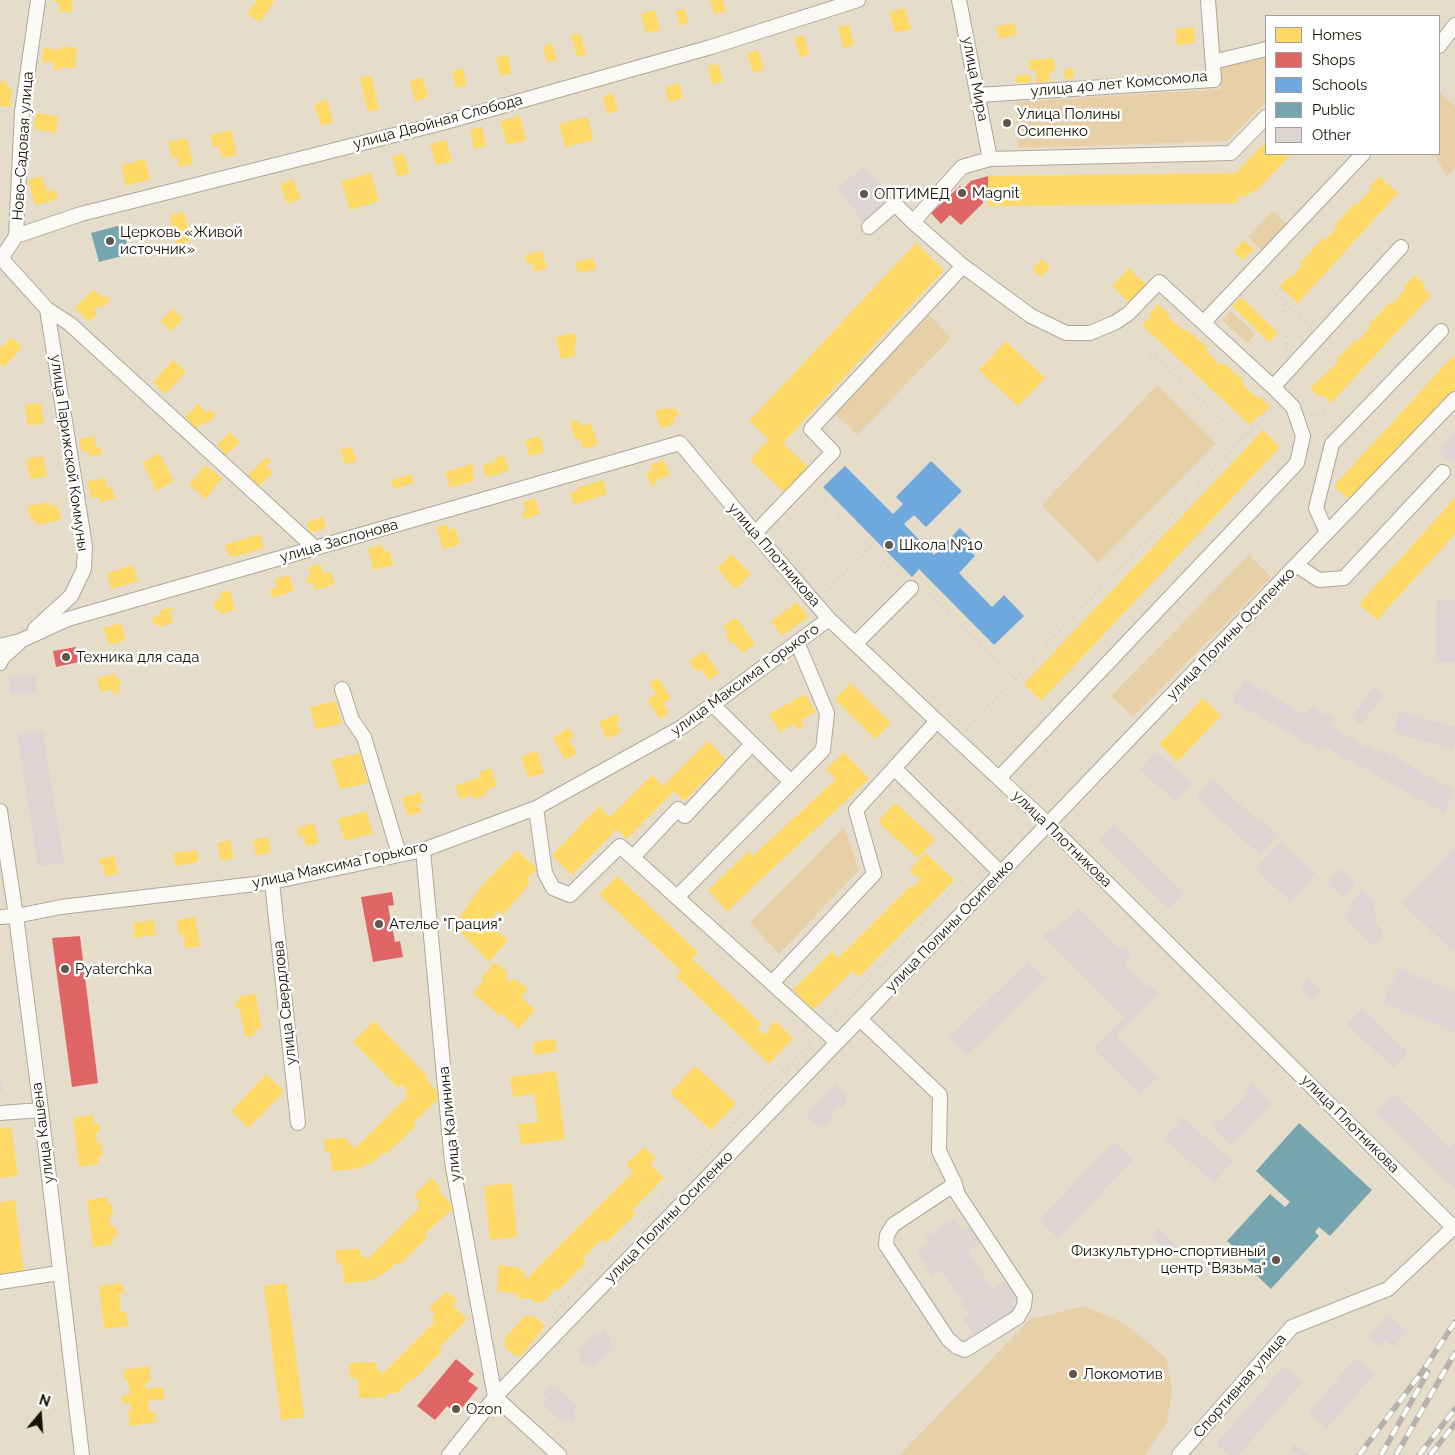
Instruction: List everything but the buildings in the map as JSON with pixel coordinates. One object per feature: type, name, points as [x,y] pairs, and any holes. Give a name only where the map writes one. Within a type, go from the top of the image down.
[{"type":"street","name":"Ново-Садовая улица","points":[[1,258],[16,236],[22,112],[38,0]]},
{"type":"street","name":"улица Двойная Слобода","points":[[16,236],[81,214],[488,110],[711,47],[858,0]]},
{"type":"street","name":"улица Мира","points":[[959,0],[990,159]]},
{"type":"street","name":"улица 40 лет Комсомола","points":[[978,95],[1214,80],[1208,0]]},
{"type":"street","points":[[1440,45],[1455,25]]},
{"type":"street","points":[[1213,62],[1265,49]]},
{"type":"street","points":[[913,222],[962,167],[990,159],[1231,153],[1265,118]]},
{"type":"street","points":[[1204,322],[1362,155]]},
{"type":"street","points":[[869,227],[895,204],[963,266],[1031,316],[1066,333],[1090,332],[1116,322],[1128,314],[1159,282],[1278,392],[1292,407],[1303,436],[1297,463],[999,778]]},
{"type":"street","points":[[1278,392],[1288,371],[1401,248]]},
{"type":"street","points":[[1,258],[47,309],[70,324],[315,548]]},
{"type":"street","points":[[755,533],[833,452],[811,429],[963,266]]},
{"type":"street","name":"улица Парижской Коммуны","points":[[20,641],[71,596],[84,569],[85,546],[47,309]]},
{"type":"street","points":[[1327,533],[1316,508],[1332,444],[1441,332]]},
{"type":"street","name":"улица Полины Осипенко","points":[[449,1455],[495,1397],[1455,399]]},
{"type":"street","name":"улица Заслонова","points":[[0,646],[20,641],[68,620],[680,443]]},
{"type":"street","name":"улица Плотникова","points":[[680,443],[829,619],[1048,824],[1454,1226]]},
{"type":"street","points":[[1296,565],[1319,580],[1344,578],[1443,472]]},
{"type":"street","points":[[856,643],[911,588]]},
{"type":"street","name":"улица Максима Горького","points":[[0,917],[16,916],[61,907],[272,882],[423,850],[536,808],[682,728],[829,619]]},
{"type":"street","points":[[0,663],[2,658],[20,641]]},
{"type":"street","points":[[677,897],[823,750],[827,713],[797,642]]},
{"type":"street","points":[[342,689],[352,720],[364,737],[399,854]]},
{"type":"street","points":[[713,704],[791,782]]},
{"type":"street","points":[[772,983],[874,874],[856,810],[937,722]]},
{"type":"street","points":[[632,857],[678,809],[685,816],[752,744]]},
{"type":"street","points":[[894,768],[1001,873]]},
{"type":"street","points":[[536,808],[545,873],[553,888],[570,895],[620,846],[837,1042]]},
{"type":"street","name":"улица Кашена","points":[[0,811],[16,916],[41,1110],[82,1455]]},
{"type":"street","name":"улица Калинина","points":[[423,850],[452,1162],[495,1397]]},
{"type":"street","name":"улица Свердлова","points":[[272,882],[298,1123]]},
{"type":"street","points":[[860,1019],[940,1095],[939,1151],[955,1184],[956,1193],[1026,1296],[1024,1306],[1018,1317],[965,1350],[957,1347],[948,1339],[886,1245],[887,1235],[893,1224],[955,1184]]},
{"type":"street","points":[[0,1114],[41,1110]]},
{"type":"street","name":"Спортивная улица","points":[[1179,1455],[1292,1327],[1388,1290],[1454,1226]]},
{"type":"street","points":[[0,1282],[60,1272]]},
{"type":"street","points":[[495,1397],[559,1455]]},
{"type":"path","points":[[1440,86],[1455,102]]},
{"type":"path","points":[[1251,271],[1320,335]]},
{"type":"path","points":[[1284,302],[1288,371]]},
{"type":"path","points":[[1116,322],[1243,439]]},
{"type":"path","points":[[957,740],[1243,439],[1278,392]]},
{"type":"path","points":[[1296,416],[1324,414],[1344,432]]},
{"type":"path","points":[[805,481],[911,588],[918,582],[1015,679]]},
{"type":"path","points":[[815,602],[876,541]]},
{"type":"path","points":[[551,1323],[552,1314],[985,857]]},
{"type":"shaded area","points":[[1264,57],[1265,58],[1265,103],[1227,141],[1018,148],[1016,102],[1221,89],[1222,67]]},
{"type":"shaded area","points":[[1440,91],[1455,106],[1455,168],[1447,176],[1435,155],[1440,155]]},
{"type":"shaded area","points":[[1273,211],[1288,225],[1263,252],[1248,237]]},
{"type":"shaded area","points":[[1231,311],[1256,334],[1247,343],[1222,320]]},
{"type":"shaded area","points":[[929,315],[951,338],[857,435],[835,414]]},
{"type":"shaded area","points":[[1157,385],[1216,443],[1098,563],[1042,505]]},
{"type":"shaded area","points":[[1249,555],[1271,577],[1133,717],[1111,696]]},
{"type":"shaded area","points":[[844,827],[859,870],[779,954],[750,922]]},
{"type":"shaded area","name":"Локомотив","points":[[1084,1306],[1124,1323],[1166,1358],[1172,1390],[1167,1422],[1145,1455],[900,1455],[1029,1320]]},
{"type":"railway","points":[[1359,1455],[1422,1372],[1455,1322]]},
{"type":"railway","points":[[1396,1455],[1455,1353]]},
{"type":"railway","points":[[1381,1455],[1428,1372]]},
{"type":"railway","points":[[1419,1455],[1455,1409]]},
{"type":"railway","points":[[1430,1455],[1455,1424]]},
{"type":"place","name":"Улица Полины Осипенко","points":[[1007,123]]},
{"type":"place","name":"Magnit","points":[[962,193]]},
{"type":"place","name":"ОПТИМЕД","points":[[864,194]]},
{"type":"place","name":"Церковь «Живой источник»","points":[[110,241]]},
{"type":"place","name":"Школа №10","points":[[889,545]]},
{"type":"place","name":"Техника для сада","points":[[66,657]]},
{"type":"place","name":"Ателье \"Грация\"","points":[[379,924]]},
{"type":"place","name":"Pyaterchka","points":[[65,969]]},
{"type":"place","name":"Физкультурно-спортивный центр \"Вязьма\"","points":[[1276,1260]]},
{"type":"place","name":"Локомотив","points":[[1073,1374]]},
{"type":"place","name":"Ozon","points":[[456,1409]]}]
